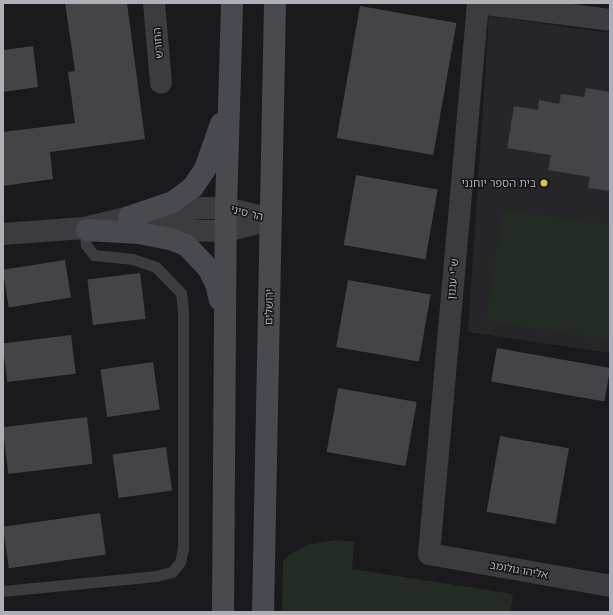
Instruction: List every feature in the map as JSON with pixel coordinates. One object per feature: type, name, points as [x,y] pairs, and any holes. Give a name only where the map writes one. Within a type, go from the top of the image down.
[{"type":"main road","points":[[223,612],[226,208],[232,3]]},
{"type":"main road","name":"ירושלים","points":[[263,612],[275,3]]},
{"type":"main road","points":[[129,217],[172,202],[193,187],[214,148],[229,100]]},
{"type":"main road","points":[[86,229],[139,233],[170,239],[186,246],[198,255],[216,284],[225,320]]},
{"type":"street","name":"החורש","points":[[154,3],[161,83]]},
{"type":"street","points":[[478,3],[610,20]]},
{"type":"street","name":"ש\"י עגנון","points":[[429,554],[478,3]]},
{"type":"street","name":"הר סיני","points":[[86,229],[129,217],[226,208],[271,219]]},
{"type":"street","name":"הר סיני","points":[[3,234],[86,229],[226,231],[271,219]]},
{"type":"street","name":"אליהו גולומב","points":[[429,554],[610,586]]},
{"type":"lane","points":[[3,591],[156,576],[172,572],[180,562],[183,549],[183,310],[181,293],[156,267],[133,259],[94,255],[86,245],[86,229]]},
{"type":"shaded area","name":"בית הספר יוחנני","points":[[489,16],[610,33],[610,353],[468,332]]},
{"type":"shaded area","points":[[503,209],[610,225],[610,340],[486,321]]},
{"type":"shaded area","points":[[336,540],[354,542],[352,569],[513,594],[510,612],[282,612],[283,562],[289,555],[306,545]]},
{"type":"building","points":[[65,3],[127,3],[145,139],[50,152],[53,179],[3,186],[3,132],[75,123],[68,72],[75,71]]},
{"type":"building","points":[[360,6],[457,23],[433,155],[337,138]]},
{"type":"building","points":[[33,46],[38,87],[3,92],[3,50]]},
{"type":"building","points":[[586,88],[610,92],[610,191],[588,188],[590,177],[548,170],[551,155],[507,148],[514,106],[538,110],[539,100],[559,104],[561,94],[584,97]]},
{"type":"building","points":[[356,175],[438,189],[425,259],[344,245]]},
{"type":"building","points":[[65,260],[71,298],[9,307],[3,270]]},
{"type":"building","points":[[140,273],[146,319],[93,325],[87,279]]},
{"type":"building","points":[[348,280],[431,295],[419,362],[336,347]]},
{"type":"building","points":[[71,335],[76,374],[7,382],[3,343]]},
{"type":"building","points":[[497,348],[610,368],[604,401],[491,381]]},
{"type":"building","points":[[153,362],[160,410],[107,417],[101,369]]},
{"type":"building","points":[[338,388],[417,402],[405,466],[327,452]]},
{"type":"building","points":[[87,417],[93,464],[8,474],[3,427]]},
{"type":"building","points":[[500,436],[569,448],[556,524],[487,512]]},
{"type":"building","points":[[166,447],[172,491],[119,498],[113,455]]},
{"type":"building","points":[[100,513],[106,555],[9,568],[3,527]]},
{"type":"place","name":"בית הספר יוחנני","points":[[544,183]]}]
